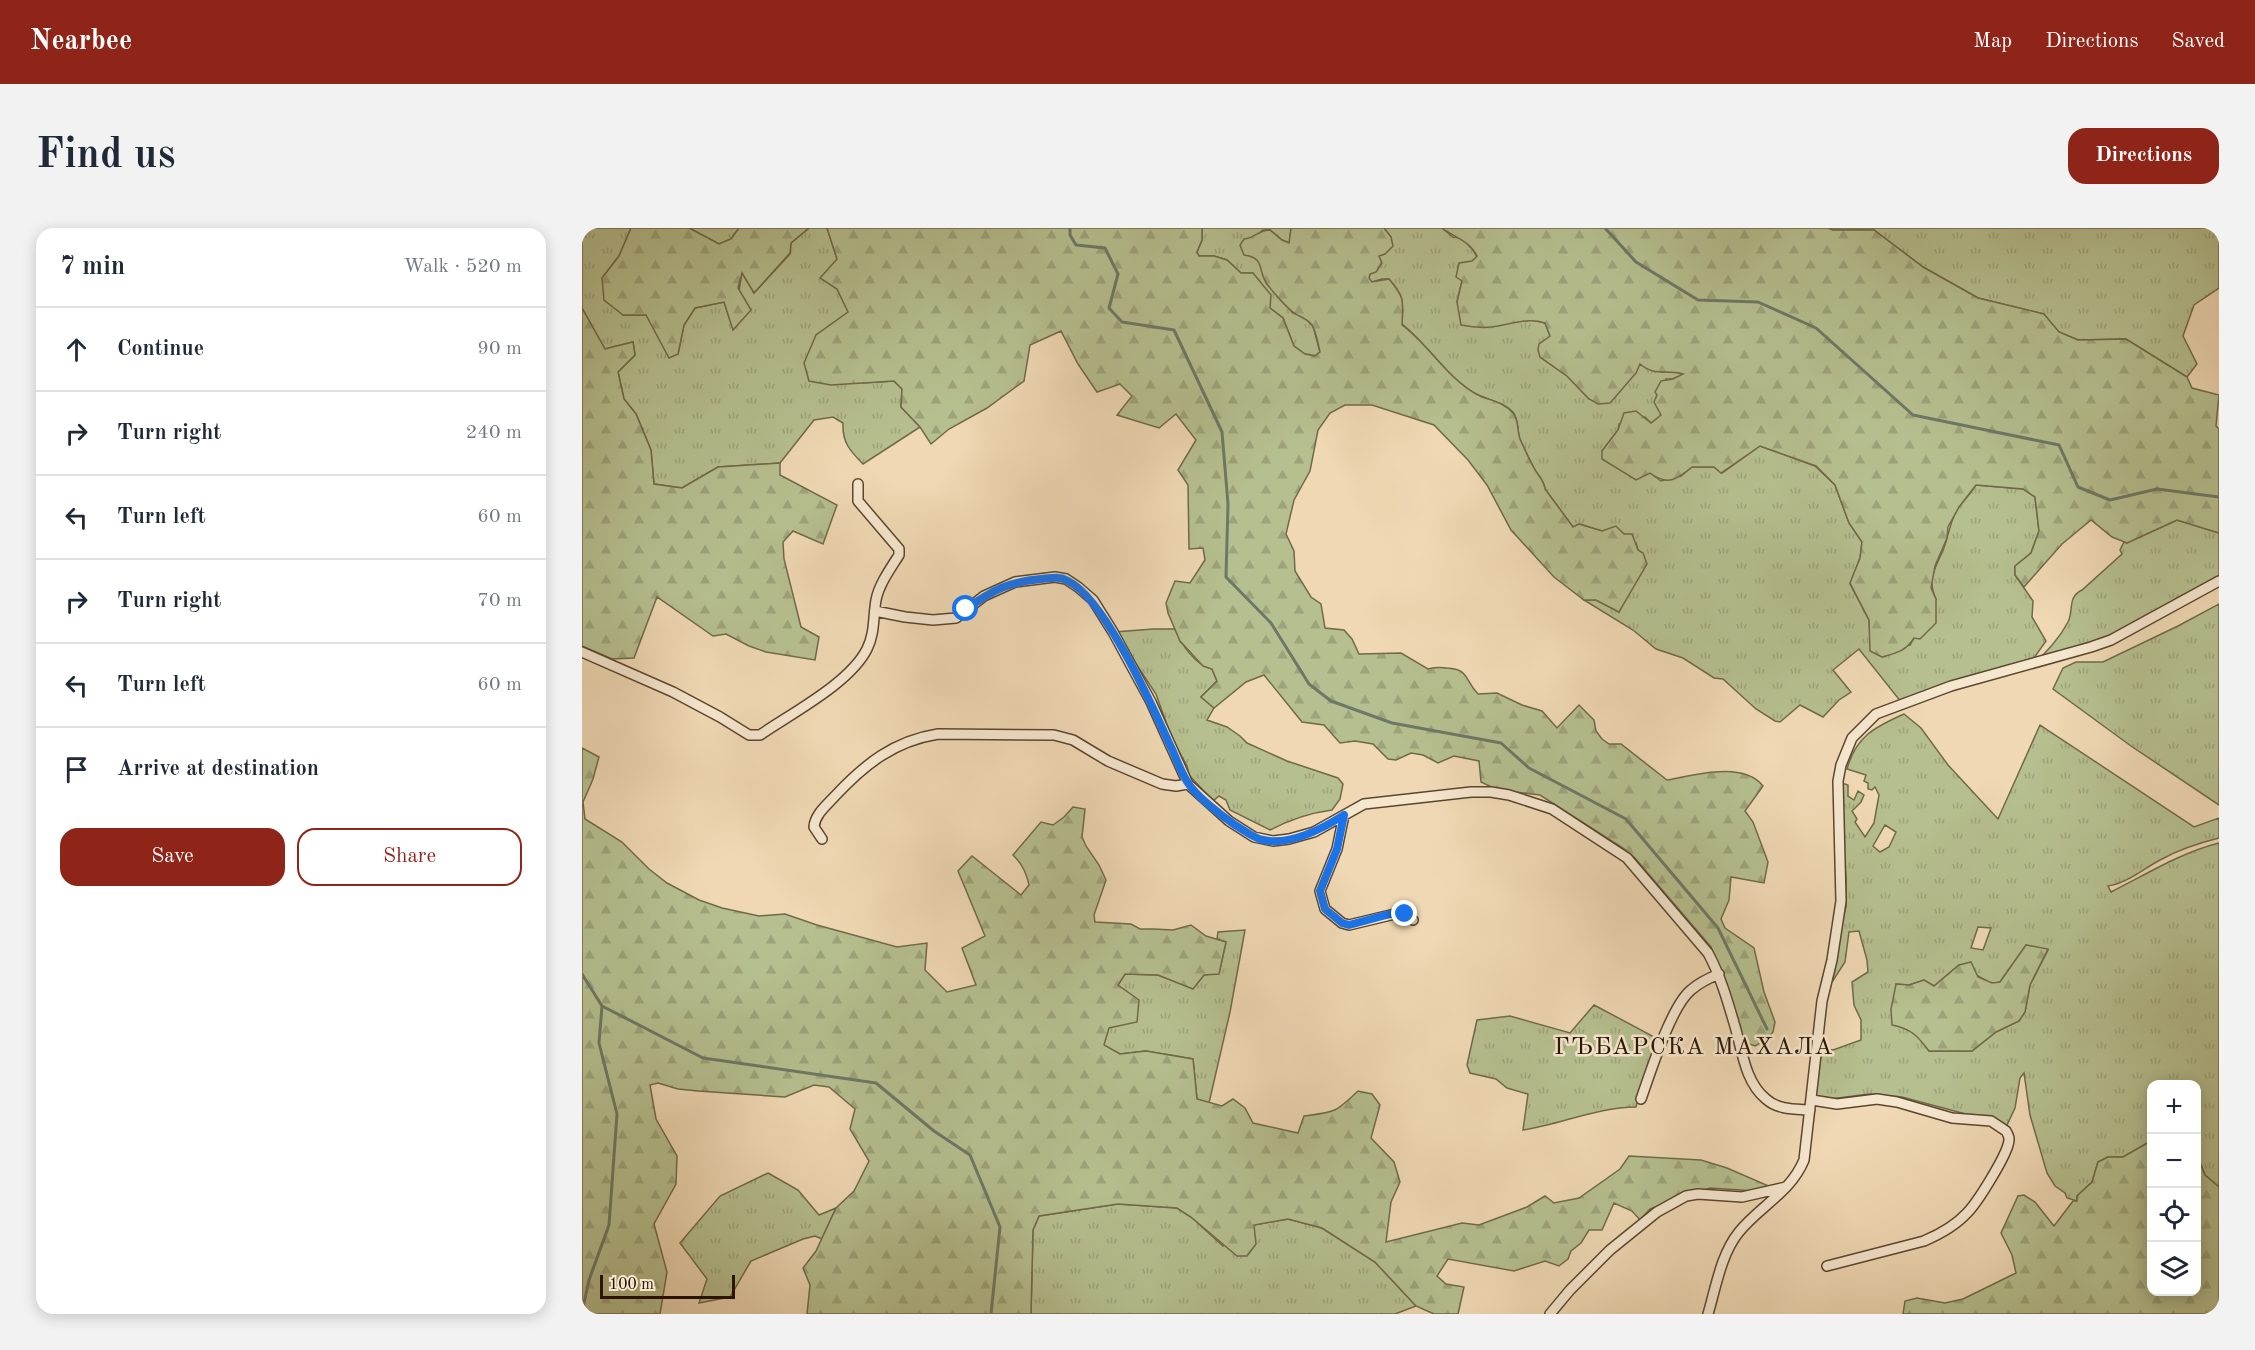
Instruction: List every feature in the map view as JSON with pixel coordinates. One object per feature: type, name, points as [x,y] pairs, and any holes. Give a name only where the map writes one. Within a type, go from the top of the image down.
[{"type":"street","points":[[582,652],[673,693],[749,735],[760,735],[852,671],[868,647],[878,591],[899,555],[899,549],[858,501],[858,484]]},
{"type":"street","points":[[876,611],[905,618],[933,620],[956,618],[984,596],[1015,582],[1055,577],[1066,579],[1093,600],[1113,632],[1150,702],[1188,784],[1229,821],[1262,840],[1289,839],[1314,832],[1364,804],[1471,792],[1491,792],[1541,804],[1627,858],[1708,953],[1719,974],[1746,1069],[1756,1089],[1765,1099],[1783,1108],[1877,1099],[1897,1102],[1952,1118],[1991,1121],[2006,1131],[2009,1140],[2008,1147],[1972,1208],[1964,1216],[1924,1241],[1827,1266]]},
{"type":"street","points":[[1708,1314],[1719,1273],[1731,1242],[1744,1226],[1788,1186],[1804,1160],[1822,1001],[1832,960],[1841,900],[1838,781],[1841,765],[1852,738],[1876,714],[1951,686],[2111,640],[2219,581]]},
{"type":"street","points":[[822,839],[814,827],[818,815],[855,775],[875,758],[893,748],[910,740],[931,735],[1054,735],[1073,740],[1108,761],[1151,781],[1176,786],[1188,784]]},
{"type":"street","points":[[1344,815],[1337,849],[1320,891],[1325,909],[1342,923],[1349,925],[1400,913],[1413,920]]},
{"type":"street","points":[[1641,1099],[1660,1047],[1683,998],[1700,984],[1719,974]]},
{"type":"street","points":[[1550,1314],[1570,1290],[1610,1250],[1657,1212],[1686,1196],[1698,1194],[1742,1197],[1788,1186]]},
{"type":"green space","points":[[582,228],[631,228],[619,256],[602,278],[623,315],[646,315],[678,354],[684,325],[695,308],[724,302],[733,329],[742,272],[754,293],[790,254],[791,243],[809,228],[827,228],[837,259],[837,289],[849,312],[816,335],[863,383],[894,381],[902,389],[901,407],[920,427],[863,464],[848,446],[843,423],[833,417],[814,420],[780,463],[718,467],[682,488],[654,484],[651,450],[636,414],[624,399],[618,372],[635,355],[633,342],[605,349],[582,308]]},
{"type":"green space","points":[[631,228],[689,228],[719,244],[731,239],[739,228],[809,228],[791,243],[790,253],[754,293],[742,273],[738,288],[751,310],[733,330],[724,302],[695,308],[684,325],[678,354],[669,358],[646,315],[623,315],[604,300],[602,278],[619,256]]},
{"type":"green space","points":[[689,228],[739,228],[731,239],[719,244]]},
{"type":"green space","points":[[827,228],[1202,228],[1202,240],[1197,252],[1199,256],[1214,256],[1227,260],[1241,273],[1253,273],[1271,295],[1270,308],[1283,318],[1294,346],[1305,354],[1315,356],[1320,352],[1312,325],[1293,312],[1280,299],[1264,279],[1258,262],[1244,255],[1240,245],[1244,239],[1266,230],[1270,230],[1289,243],[1291,228],[1384,228],[1391,237],[1393,246],[1385,254],[1379,256],[1382,263],[1376,272],[1370,274],[1369,278],[1372,282],[1389,279],[1398,291],[1403,304],[1402,325],[1465,387],[1505,406],[1513,413],[1520,439],[1532,465],[1545,489],[1573,527],[1579,524],[1602,531],[1616,526],[1624,534],[1632,534],[1647,564],[1619,612],[1596,600],[1584,600],[1554,577],[1511,530],[1487,485],[1468,460],[1434,425],[1372,405],[1345,405],[1330,413],[1318,430],[1310,471],[1294,500],[1286,534],[1294,551],[1295,571],[1311,597],[1321,604],[1325,628],[1344,630],[1352,639],[1359,654],[1401,653],[1428,669],[1440,667],[1459,670],[1478,694],[1497,693],[1522,705],[1542,711],[1557,728],[1579,705],[1594,720],[1596,731],[1602,739],[1609,744],[1621,744],[1667,780],[1704,773],[1731,772],[1754,778],[1763,786],[1745,811],[1753,822],[1768,862],[1764,883],[1731,877],[1729,900],[1721,919],[1725,928],[1754,948],[1764,992],[1775,1022],[1773,1032],[1766,1040],[1755,1046],[1744,1042],[1711,947],[1634,857],[1540,795],[1498,790],[1481,782],[1479,761],[1454,756],[1438,763],[1423,755],[1411,753],[1396,760],[1388,759],[1373,744],[1355,741],[1340,743],[1324,725],[1302,722],[1264,675],[1246,682],[1214,708],[1201,697],[1217,681],[1212,669],[1203,666],[1180,641],[1166,603],[1175,581],[1190,583],[1205,560],[1203,548],[1189,549],[1188,485],[1178,470],[1196,440],[1176,414],[1159,428],[1117,415],[1132,396],[1120,384],[1097,392],[1078,364],[1061,331],[1030,345],[1024,381],[987,408],[949,429],[931,444],[920,427],[901,407],[902,389],[894,381],[831,385],[809,381],[804,363],[816,335],[848,312],[837,289],[820,278],[837,259]]},
{"type":"green space","points":[[1202,228],[1291,228],[1290,243],[1282,240],[1270,230],[1263,230],[1252,239],[1253,256],[1262,265],[1266,283],[1293,313],[1304,317],[1313,326],[1320,352],[1315,356],[1305,354],[1294,346],[1283,318],[1270,308],[1253,273],[1241,273],[1227,260],[1214,256],[1199,256],[1197,252],[1202,240]]},
{"type":"green space","points":[[1384,228],[1442,228],[1453,237],[1462,238],[1477,257],[1462,281],[1457,302],[1509,322],[1533,320],[1545,323],[1550,336],[1540,357],[1567,376],[1589,399],[1640,364],[1662,372],[1684,374],[1673,379],[1666,379],[1656,398],[1661,416],[1651,423],[1645,417],[1619,424],[1618,430],[1602,451],[1650,473],[1661,481],[1681,476],[1692,467],[1714,467],[1722,473],[1760,446],[1815,466],[1835,485],[1849,523],[1862,542],[1860,558],[1850,584],[1869,620],[1871,651],[1910,645],[1936,599],[1932,582],[1933,575],[1953,519],[1976,485],[2023,489],[2035,497],[2039,531],[2031,553],[2015,566],[2015,575],[2033,601],[2032,617],[2046,641],[2029,665],[1901,702],[1859,649],[1833,670],[1851,692],[1839,700],[1823,717],[1800,705],[1780,722],[1756,709],[1723,679],[1714,678],[1683,658],[1656,649],[1633,630],[1584,600],[1596,600],[1619,612],[1626,597],[1638,550],[1636,543],[1624,534],[1602,531],[1580,524],[1573,527],[1545,489],[1532,465],[1520,439],[1513,412],[1500,403],[1476,394],[1456,379],[1402,324],[1402,300],[1398,290],[1389,279],[1372,282],[1368,279],[1378,256],[1391,237]]},
{"type":"green space","points":[[1442,228],[1874,230],[1923,267],[1978,298],[2044,314],[2059,332],[2078,340],[2126,339],[2187,377],[2192,388],[2219,395],[2216,426],[2219,429],[2219,533],[2177,520],[2127,543],[2112,537],[2091,520],[2062,544],[2024,587],[2015,575],[2015,566],[2031,553],[2039,531],[2035,497],[2023,489],[1976,485],[1959,507],[1948,527],[1947,538],[1935,566],[1931,588],[1936,599],[1936,623],[1920,639],[1914,638],[1904,649],[1882,657],[1870,651],[1869,620],[1850,583],[1860,558],[1862,542],[1849,523],[1835,485],[1816,466],[1760,446],[1721,473],[1714,467],[1692,467],[1672,480],[1662,479],[1650,473],[1636,480],[1602,459],[1602,451],[1618,430],[1624,413],[1636,411],[1651,423],[1661,415],[1654,402],[1657,395],[1655,392],[1661,381],[1683,374],[1655,372],[1640,364],[1636,373],[1610,403],[1598,404],[1589,399],[1567,376],[1540,357],[1539,344],[1550,336],[1545,323],[1525,321],[1484,327],[1461,325],[1457,302],[1462,281],[1456,277],[1459,263],[1472,261],[1477,256],[1466,243]]},
{"type":"green space","points":[[1828,228],[2219,228],[2219,288],[2194,305],[2183,336],[2197,364],[2187,377],[2126,339],[2078,340],[2059,332],[2043,314],[1978,298],[1923,267],[1874,230]]},
{"type":"green space","points":[[582,308],[605,349],[633,342],[635,355],[618,372],[624,399],[636,414],[651,450],[654,484],[682,488],[718,467],[780,463],[780,475],[837,505],[823,544],[793,531],[783,542],[784,559],[801,627],[819,637],[815,660],[766,652],[726,634],[713,636],[657,597],[634,658],[612,659],[582,646]]},
{"type":"green space","points":[[2177,520],[2219,533],[2219,579],[2103,641],[2035,663],[2065,628],[2070,617],[2074,596],[2122,554],[2120,550],[2124,542],[2127,543]]},
{"type":"green space","points":[[2219,604],[2219,805],[2131,746],[2053,689],[2063,668],[2076,662],[2103,662]]},
{"type":"green space","points":[[1175,629],[1189,653],[1200,663],[1212,669],[1217,681],[1201,697],[1214,708],[1207,720],[1227,727],[1247,743],[1287,761],[1338,778],[1343,784],[1340,799],[1332,810],[1300,817],[1270,830],[1230,810],[1226,800],[1219,796],[1213,801],[1189,775],[1187,766],[1172,739],[1156,694],[1115,632]]},
{"type":"green space","points":[[1904,714],[1921,728],[1948,765],[1998,819],[2040,725],[2194,827],[2219,818],[2219,838],[2176,852],[2129,879],[2108,886],[2111,892],[2177,858],[2219,843],[2219,1187],[2205,1175],[2201,1165],[2201,1080],[2147,1080],[2147,1143],[2123,1157],[2108,1157],[2098,1162],[2092,1182],[2077,1196],[2077,1201],[2067,1198],[2065,1193],[2055,1186],[2047,1173],[2030,1115],[2024,1073],[2020,1078],[2015,1108],[2007,1125],[1902,1097],[1869,1094],[1815,1101],[1822,1048],[1833,1050],[1861,1040],[1861,1020],[1854,1005],[1852,982],[1868,972],[1859,931],[1849,932],[1845,962],[1832,982],[1838,935],[1846,907],[1842,783],[1848,785],[1848,796],[1854,800],[1858,791],[1864,795],[1852,811],[1857,819],[1855,822],[1865,837],[1874,823],[1879,795],[1875,787],[1872,790],[1868,789],[1868,783],[1864,781],[1866,775],[1847,769],[1856,748],[1876,728]],"holes":[[[1885,825],[1896,832],[1889,847],[1880,852],[1873,846]],[[1978,927],[1991,928],[1983,950],[1971,948]],[[2026,945],[2048,950],[2030,985],[2025,1012],[2019,1021],[1996,1032],[1972,1051],[1929,1051],[1907,1028],[1896,984],[1909,985],[1924,980],[1934,986],[1959,965],[1992,984],[2000,982]]]},
{"type":"green space","points":[[582,748],[599,757],[583,802],[585,819],[622,842],[667,883],[699,900],[722,908],[759,916],[785,914],[897,947],[927,943],[925,970],[947,992],[976,985],[962,948],[985,936],[958,871],[972,856],[1021,895],[1029,885],[1023,868],[1013,855],[1041,822],[1053,825],[1073,807],[1085,809],[1082,837],[1106,880],[1094,915],[1095,922],[1131,924],[1140,929],[1173,930],[1191,925],[1206,936],[1226,942],[1219,974],[1204,975],[1193,989],[1158,975],[1125,974],[1118,985],[1139,1000],[1137,1022],[1109,1028],[1104,1045],[1120,1054],[1146,1051],[1193,1059],[1197,1099],[1222,1106],[1233,1099],[1245,1108],[1253,1123],[1298,1133],[1304,1116],[1334,1110],[1358,1091],[1372,1094],[1380,1105],[1371,1138],[1394,1162],[1400,1182],[1391,1202],[1386,1242],[1462,1223],[1479,1225],[1527,1207],[1545,1196],[1554,1203],[1579,1198],[1620,1169],[1629,1156],[1701,1160],[1727,1168],[1771,1187],[1756,1191],[1710,1188],[1650,1209],[1640,1220],[1632,1211],[1614,1203],[1602,1230],[1589,1230],[1581,1243],[1571,1251],[1568,1259],[1559,1266],[1545,1261],[1514,1271],[1448,1259],[1437,1276],[1446,1284],[1464,1287],[1458,1314],[1434,1314],[1416,1306],[1375,1262],[1322,1228],[1288,1219],[1254,1225],[1256,1244],[1247,1256],[1237,1256],[1177,1208],[1118,1204],[1039,1216],[1033,1230],[1031,1314],[807,1314],[810,1285],[803,1268],[816,1251],[836,1208],[854,1191],[869,1161],[850,1129],[855,1109],[829,1087],[814,1085],[785,1097],[678,1089],[658,1083],[650,1085],[656,1119],[677,1156],[676,1184],[654,1224],[667,1272],[660,1314],[582,1314]]},
{"type":"green space","points":[[1245,930],[1230,1012],[1209,1103],[1197,1099],[1193,1059],[1146,1051],[1120,1054],[1103,1045],[1118,985],[1125,974],[1158,975],[1193,988],[1204,975],[1219,973],[1226,942],[1217,939],[1218,932]]},
{"type":"green space","points":[[2026,945],[2048,949],[2030,985],[2025,1012],[2019,1021],[1996,1032],[1972,1051],[1929,1051],[1913,1034],[1892,1025],[1891,1009],[1896,984],[1909,985],[1924,980],[1934,986],[1959,965],[1971,962],[1978,977],[1992,983],[2000,982]]},
{"type":"green space","points":[[1594,1005],[1658,1039],[1646,1070],[1636,1107],[1608,1110],[1523,1130],[1528,1094],[1507,1088],[1496,1079],[1470,1073],[1467,1065],[1477,1020],[1510,1016],[1570,1033]]},
{"type":"green space","points":[[2147,1143],[2147,1296],[2201,1296],[2201,1165],[2205,1175],[2219,1187],[2219,1314],[1903,1314],[1905,1301],[1917,1298],[1945,1303],[1963,1299],[2016,1273],[2012,1255],[2001,1233],[2018,1196],[2024,1195],[2035,1202],[2054,1226],[2073,1201],[2077,1201],[2077,1196],[2092,1182],[2098,1162],[2108,1157],[2123,1157]]},
{"type":"green space","points":[[768,1173],[798,1190],[819,1215],[836,1208],[822,1239],[815,1236],[803,1239],[751,1261],[730,1297],[699,1303],[707,1279],[680,1243],[720,1196]]},
{"type":"green space","points":[[1118,1204],[1177,1208],[1191,1217],[1223,1246],[1253,1225],[1288,1219],[1322,1228],[1375,1262],[1416,1306],[1395,1314],[1031,1314],[1033,1230],[1039,1216]]},
{"type":"waterway","points":[[1070,228],[1070,235],[1076,245],[1105,248],[1118,274],[1109,308],[1122,322],[1174,330],[1222,432],[1228,504],[1226,577],[1271,623],[1309,684],[1331,701],[1392,723],[1501,743],[1529,768],[1626,819],[1718,928],[1767,1029]]},
{"type":"waterway","points":[[1605,228],[1636,262],[1698,300],[1758,302],[1816,328],[1913,415],[2059,445],[2078,487],[2110,500],[2157,489],[2219,497]]},
{"type":"waterway","points":[[582,974],[602,1006],[703,1058],[876,1083],[934,1131],[970,1155],[1000,1227],[991,1314]]},
{"type":"waterway","points":[[582,1312],[589,1280],[609,1225],[617,1114],[599,1043],[602,1006]]},
{"type":"district","name":"ГЪБАРСКА МАХАЛА","points":[[1694,1046]]},
{"type":"route","points":[[966,609],[984,596],[1015,582],[1055,577],[1066,579],[1078,587],[1093,600],[1113,632],[1150,702],[1188,784],[1229,821],[1262,840],[1289,839],[1314,832],[1344,815],[1337,849],[1320,891],[1325,909],[1342,923],[1349,925],[1390,914],[1405,914]]}]
